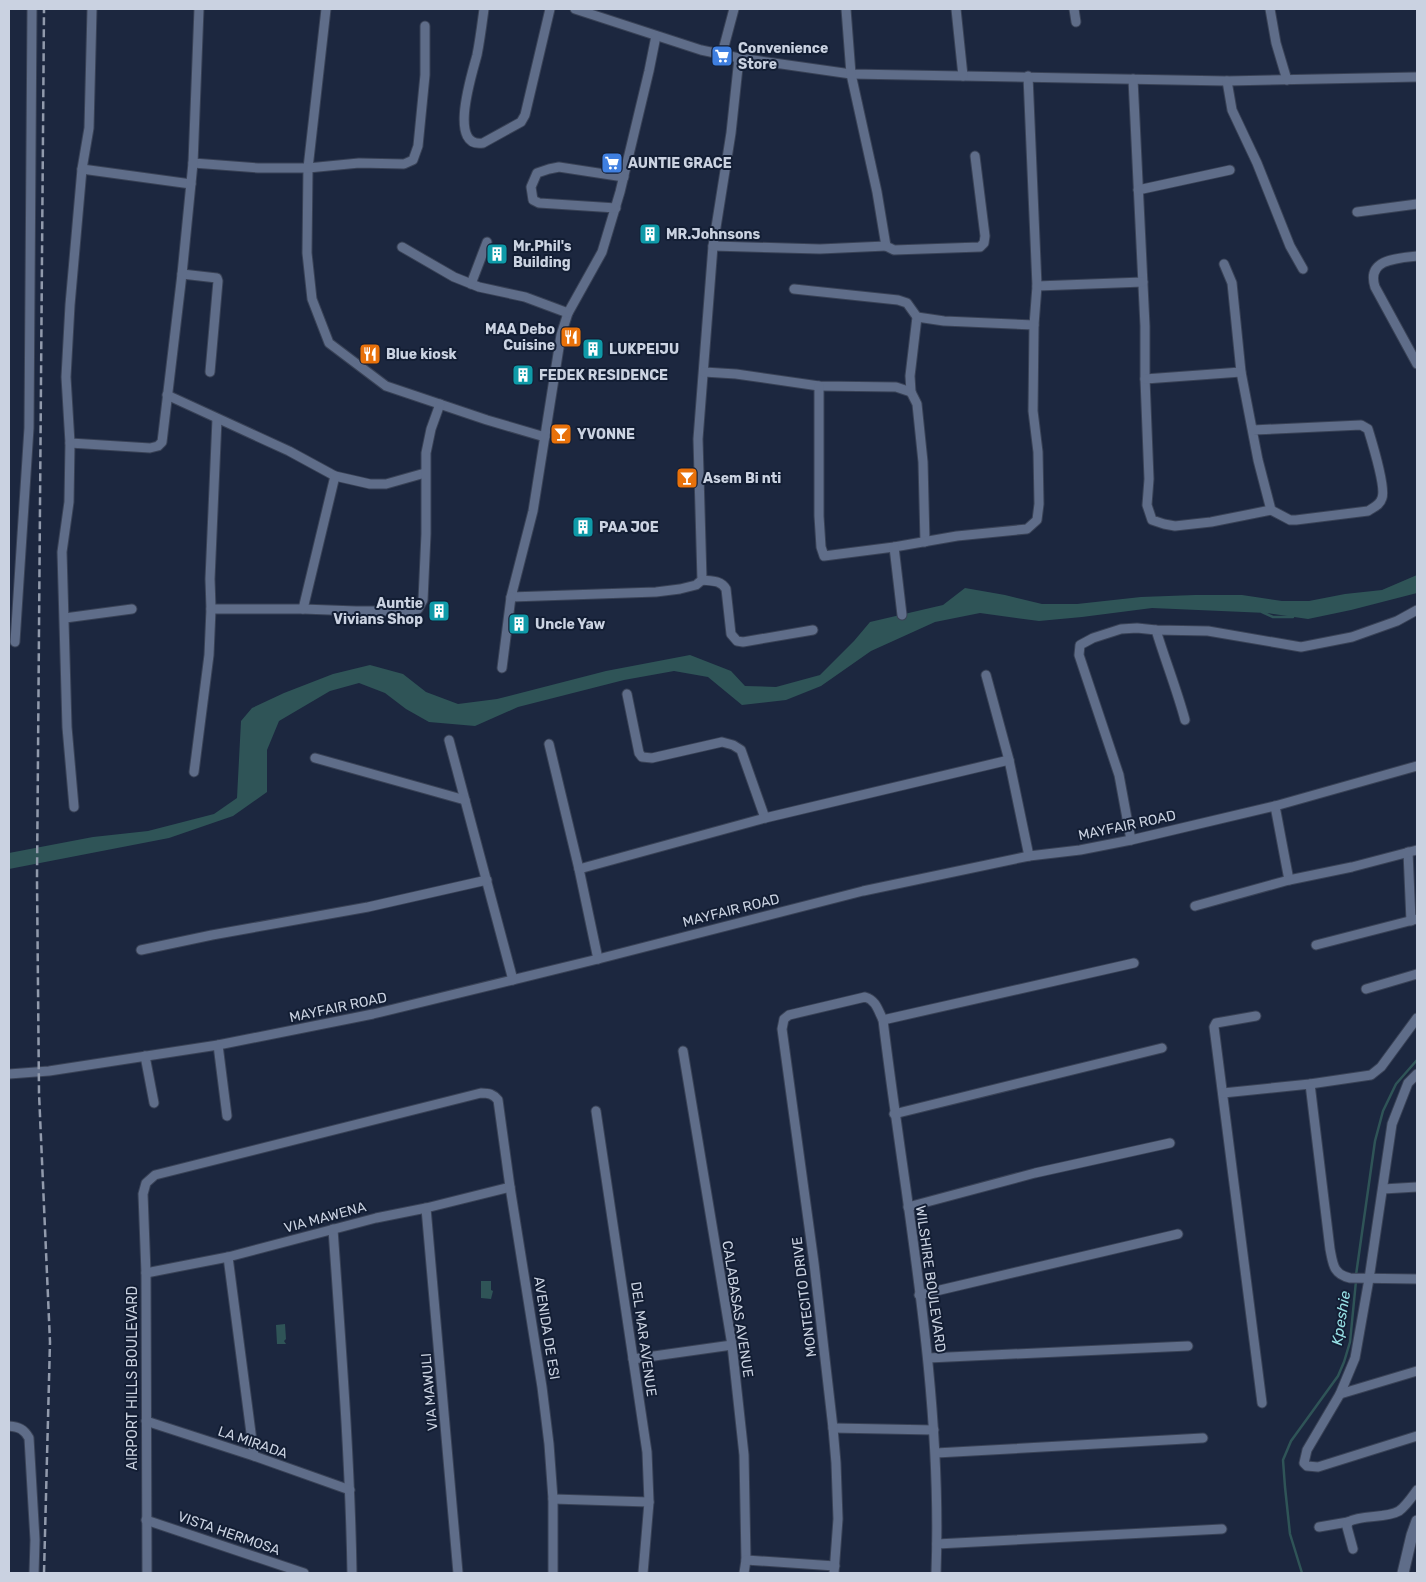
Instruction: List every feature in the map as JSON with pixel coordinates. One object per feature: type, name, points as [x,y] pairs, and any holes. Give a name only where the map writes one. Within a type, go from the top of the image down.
[{"type":"street","points":[[15,642],[29,428],[32,9]]},
{"type":"street","points":[[74,807],[67,727],[62,552],[68,502],[70,443],[66,368],[82,169],[89,128],[92,9]]},
{"type":"street","points":[[70,443],[150,448],[158,446],[162,442],[193,163],[200,9]]},
{"type":"street","points":[[326,9],[308,168],[307,253],[312,299],[329,343],[386,386],[545,437]]},
{"type":"street","points":[[484,9],[477,54],[467,92],[463,119],[466,132],[472,141],[478,144],[521,122],[550,9]]},
{"type":"street","points":[[575,9],[701,50],[739,58],[851,74],[1227,81],[1417,77]]},
{"type":"street","points":[[722,54],[734,9]]},
{"type":"street","points":[[846,9],[851,74],[877,192],[886,246]]},
{"type":"street","points":[[956,9],[963,76]]},
{"type":"street","points":[[1074,9],[1076,22]]},
{"type":"street","points":[[1270,9],[1276,43],[1287,80]]},
{"type":"street","points":[[193,163],[258,168],[308,168],[359,163],[404,164],[413,160],[418,146],[422,110],[424,26]]},
{"type":"street","points":[[502,668],[511,597],[533,511],[561,335],[568,313],[602,252],[616,208],[656,36]]},
{"type":"street","points":[[702,580],[698,439],[714,246],[731,133],[739,58]]},
{"type":"street","points":[[819,386],[819,516],[821,547],[824,556],[894,547],[957,536],[1027,529],[1037,520],[1039,504],[1038,452],[1033,411],[1034,325],[1037,286],[1028,76]]},
{"type":"street","points":[[1132,79],[1145,326],[1147,505],[1152,520],[1175,526],[1211,522],[1271,510],[1290,520],[1368,511],[1378,506],[1383,497],[1382,483],[1368,429],[1361,425],[1253,430]]},
{"type":"street","points":[[1227,81],[1232,110],[1257,163],[1290,246],[1303,269]]},
{"type":"street","points":[[714,246],[820,249],[886,246],[894,250],[980,247],[984,243],[985,236],[976,156]]},
{"type":"street","points":[[616,208],[539,203],[533,200],[531,187],[537,173],[559,167],[624,177]]},
{"type":"street","points":[[82,169],[191,184]]},
{"type":"street","points":[[1138,190],[1230,170]]},
{"type":"street","points":[[1357,212],[1417,204]]},
{"type":"street","points":[[471,284],[487,242]]},
{"type":"street","points":[[402,247],[454,278],[512,294],[568,313]]},
{"type":"street","points":[[1417,256],[1384,261],[1373,274],[1375,287],[1417,364]]},
{"type":"street","points":[[1224,264],[1232,283],[1242,372],[1258,460],[1271,510]]},
{"type":"street","points":[[182,274],[217,278],[218,281],[210,372]]},
{"type":"street","points":[[1037,286],[1143,282]]},
{"type":"street","points":[[794,289],[898,300],[908,303],[917,317],[910,376],[911,392],[917,404],[923,462],[925,542]]},
{"type":"street","points":[[917,317],[944,321],[1034,325]]},
{"type":"street","points":[[704,372],[736,374],[819,386],[896,387],[911,392]]},
{"type":"street","points":[[1145,379],[1242,372]]},
{"type":"street","points":[[896,387],[910,376]]},
{"type":"street","points":[[167,395],[289,451],[335,476],[370,484],[386,484],[425,473]]},
{"type":"street","points":[[211,610],[407,611],[418,609],[423,600],[426,534],[426,453],[431,429],[440,404]]},
{"type":"street","points":[[194,772],[209,655],[210,579],[217,419]]},
{"type":"street","points":[[303,609],[335,476]]},
{"type":"street","points":[[894,547],[902,615]]},
{"type":"street","points":[[511,597],[656,592],[696,585],[702,580],[719,582],[724,585],[731,634],[737,641],[744,642],[813,630]]},
{"type":"street","points":[[64,618],[132,609]]},
{"type":"street","points":[[1131,840],[1119,775],[1079,655],[1080,645],[1093,638],[1121,629],[1137,628],[1208,632],[1301,647],[1352,637],[1397,621],[1417,610]]},
{"type":"street","points":[[1156,630],[1186,720]]},
{"type":"street","points":[[986,674],[1009,760],[1029,856]]},
{"type":"street","points":[[627,694],[639,753],[642,757],[652,758],[722,742],[733,745],[741,750],[765,818]]},
{"type":"street","points":[[449,740],[513,980]]},
{"type":"street","points":[[549,744],[598,959]]},
{"type":"street","points":[[315,758],[465,800]]},
{"type":"street","points":[[579,869],[765,818],[1009,760]]},
{"type":"street","name":"MAYFAIR ROAD","points":[[9,1074],[49,1071],[218,1045],[373,1014],[863,891],[1029,856],[1080,850],[1131,840],[1274,806],[1417,766]]},
{"type":"street","points":[[1274,806],[1289,880]]},
{"type":"street","points":[[1195,906],[1289,880],[1413,851],[1414,920],[1316,945]]},
{"type":"street","points":[[141,950],[212,935],[368,907],[487,880]]},
{"type":"street","points":[[883,1020],[1134,963]]},
{"type":"street","points":[[1366,989],[1417,974]]},
{"type":"street","name":"WILSHIRE BOULEVARD","points":[[865,997],[871,998],[876,1004],[883,1020],[894,1114],[928,1358],[936,1453],[938,1544],[936,1573]]},
{"type":"street","name":"MONTECITO DRIVE","points":[[835,1570],[838,1520],[833,1428],[813,1254],[782,1029],[784,1019],[789,1015],[865,997]]},
{"type":"street","points":[[1256,1016],[1216,1023],[1214,1027],[1262,1403]]},
{"type":"street","points":[[1223,1093],[1310,1084],[1371,1075],[1381,1067],[1417,1018]]},
{"type":"street","points":[[218,1045],[227,1116]]},
{"type":"street","points":[[894,1114],[1162,1048]]},
{"type":"street","name":"CALABASAS AVENUE","points":[[683,1051],[732,1346],[744,1455],[746,1560],[744,1573]]},
{"type":"street","points":[[145,1056],[154,1103]]},
{"type":"street","points":[[1417,1074],[1408,1083],[1392,1124],[1355,1358],[1340,1394],[1307,1450],[1304,1463],[1307,1466],[1318,1466],[1417,1436]]},
{"type":"street","points":[[1310,1084],[1330,1249],[1337,1272],[1342,1276],[1350,1278],[1417,1279]]},
{"type":"street","name":"AIRPORT HILLS BOULEVARD","points":[[147,1573],[146,1273],[143,1194],[146,1183],[155,1175],[474,1094],[489,1093]]},
{"type":"street","name":"AVENIDA DE ESI","points":[[489,1093],[498,1100],[542,1387],[553,1498],[553,1573]]},
{"type":"street","name":"DEL MAR AVENUE","points":[[596,1111],[647,1452],[650,1502],[643,1573]]},
{"type":"street","points":[[908,1207],[1035,1174],[1170,1143]]},
{"type":"street","points":[[1383,1189],[1417,1187]]},
{"type":"street","name":"VIA MAWENA","points":[[146,1273],[228,1257],[376,1218],[510,1188]]},
{"type":"street","name":"VIA MAWULI","points":[[426,1208],[458,1573]]},
{"type":"street","points":[[333,1229],[350,1490],[352,1573]]},
{"type":"street","points":[[920,1294],[1178,1234]]},
{"type":"street","points":[[228,1257],[254,1456]]},
{"type":"street","points":[[633,1359],[732,1346]]},
{"type":"street","points":[[928,1358],[1188,1346]]},
{"type":"street","points":[[1340,1394],[1417,1371]]},
{"type":"street","name":"LA MIRADA","points":[[146,1421],[350,1490]]},
{"type":"street","points":[[9,1426],[25,1430],[29,1438],[35,1540],[34,1573]]},
{"type":"street","points":[[833,1428],[934,1430]]},
{"type":"street","points":[[936,1453],[1203,1438]]},
{"type":"street","points":[[1319,1527],[1397,1512],[1404,1507],[1417,1490]]},
{"type":"street","points":[[553,1498],[650,1502]]},
{"type":"street","name":"VISTA HERMOSA","points":[[146,1520],[304,1573]]},
{"type":"street","points":[[1403,1573],[1417,1521]]},
{"type":"street","points":[[1348,1522],[1347,1527],[1353,1549]]},
{"type":"street","points":[[938,1544],[1222,1529]]},
{"type":"street","points":[[746,1560],[835,1570]]},
{"type":"shaded area","points":[[1417,575],[1417,593],[1308,619],[1267,613],[1152,608],[1039,621],[980,613],[935,622],[871,651],[821,686],[786,700],[742,705],[708,677],[674,671],[624,680],[518,707],[475,726],[429,722],[406,709],[385,693],[359,683],[330,691],[279,721],[267,750],[267,792],[233,816],[169,838],[9,869],[9,853],[93,837],[148,831],[214,814],[237,798],[241,721],[252,708],[333,674],[370,665],[403,674],[426,692],[458,704],[497,699],[606,671],[690,655],[731,671],[745,686],[776,687],[820,675],[870,622],[943,605],[965,588],[1042,604],[1077,604],[1141,597],[1195,595],[1242,595],[1282,601],[1309,601],[1345,594],[1382,590]]},
{"type":"shaded area","points":[[481,1281],[491,1281],[491,1290],[493,1291],[491,1299],[481,1298]]},
{"type":"shaded area","points":[[285,1324],[286,1339],[284,1341],[286,1344],[277,1344],[276,1325]]},
{"type":"waterway","points":[[1262,612],[1273,617],[1293,617]]},
{"type":"waterway","name":"Kpeshie","points":[[1356,1275],[1375,1141],[1383,1111],[1396,1084],[1417,1060]]},
{"type":"waterway","name":"Kpeshie","points":[[1302,1573],[1290,1534],[1283,1460],[1291,1441],[1338,1376],[1344,1362],[1350,1342],[1356,1281]]},
{"type":"railway","points":[[44,9],[37,879],[39,1093],[50,1342],[44,1573]]},
{"type":"place","name":"Convenience Store","points":[[722,56]]},
{"type":"place","name":"AUNTIE GRACE","points":[[612,163]]},
{"type":"place","name":"MR.Johnsons","points":[[650,234]]},
{"type":"place","name":"Mr.Phil's Building","points":[[497,254]]},
{"type":"place","name":"MAA Debo Cuisine","points":[[571,337]]},
{"type":"place","name":"LUKPEIJU","points":[[593,349]]},
{"type":"place","name":"Blue kiosk","points":[[370,354]]},
{"type":"place","name":"FEDEK RESIDENCE","points":[[523,375]]},
{"type":"place","name":"YVONNE","points":[[561,434]]},
{"type":"place","name":"Asem Bi nti","points":[[687,478]]},
{"type":"place","name":"PAA JOE","points":[[583,527]]},
{"type":"place","name":"Auntie Vivians Shop","points":[[439,611]]},
{"type":"place","name":"Uncle Yaw","points":[[519,624]]}]
